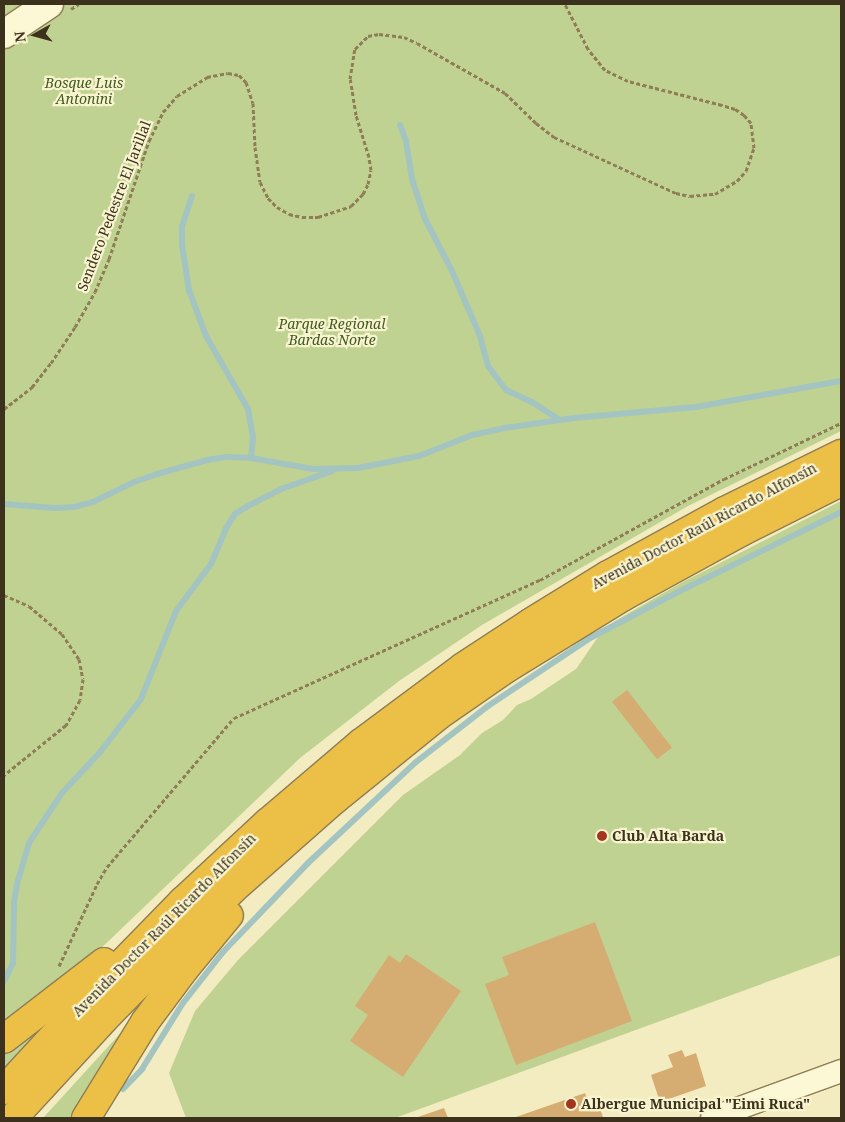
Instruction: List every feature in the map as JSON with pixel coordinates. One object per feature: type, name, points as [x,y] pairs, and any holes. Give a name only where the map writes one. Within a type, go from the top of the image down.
[{"type":"highway","name":"Avenida Doctor Raúl Ricardo Alfonsín","points":[[4,1090],[99,987],[183,901],[330,768],[471,662],[530,623],[647,553],[742,502],[841,454]]},
{"type":"highway","name":"Avenida Doctor Raúl Ricardo Alfonsín","points":[[13,1118],[78,1046],[195,925],[260,863],[410,737],[507,668],[666,572],[841,482]]},
{"type":"highway","points":[[86,1118],[125,1052],[166,993],[297,833]]},
{"type":"highway","points":[[5,1037],[183,901]]},
{"type":"main road","points":[[4,34],[49,4]]},
{"type":"street","points":[[712,1118],[840,1075]]},
{"type":"path","name":"Sendero Pedestre El Jarillal","points":[[4,409],[32,387],[51,363],[95,292],[109,258],[149,141],[163,112],[177,96],[207,77],[228,73],[238,75],[246,82],[252,103],[254,148],[260,182],[268,198],[277,207],[295,216],[318,218],[333,214],[351,206],[363,194],[368,184],[371,170],[369,156],[356,115],[350,79],[355,49],[368,36],[379,34],[404,36],[505,93],[536,123],[554,137],[676,193],[690,196],[715,194],[737,181],[746,171],[754,148],[751,123],[744,115],[735,109],[722,105],[628,81],[605,70],[588,49],[565,4]]},
{"type":"path","points":[[56,972],[103,872],[234,718],[540,580],[724,479],[841,423]]},
{"type":"path","points":[[4,595],[28,606],[62,634],[79,659],[83,679],[80,700],[66,725],[4,775]]},
{"type":"green space","name":"Parque Regional Bardas Norte","points":[[4,4],[841,4],[841,431],[688,506],[482,625],[399,681],[300,758],[72,976],[4,1028]]},
{"type":"green space","name":"Club Alta Barda","points":[[841,501],[841,955],[395,1118],[186,1118],[169,1073],[195,1011],[238,960],[403,795],[460,755],[482,733],[503,720],[517,705],[531,699],[576,669],[598,637],[615,621],[681,583]]},
{"type":"green space","points":[[65,1006],[4,1070],[4,1048]]},
{"type":"green space","points":[[137,1015],[80,1118],[43,1118]]},
{"type":"building","points":[[627,690],[672,748],[657,759],[612,702]]},
{"type":"building","points":[[595,922],[632,1021],[516,1065],[485,984],[509,975],[502,957]]},
{"type":"building","points":[[406,954],[461,991],[403,1077],[350,1041],[368,1015],[355,1006],[389,955],[400,963]]},
{"type":"building","points":[[682,1050],[685,1057],[696,1053],[706,1086],[660,1102],[651,1075],[673,1067],[668,1055]]},
{"type":"building","name":"Albergue Municipal \"Eimi Ruca\"","points":[[585,1093],[590,1106],[598,1103],[603,1117],[513,1118]]},
{"type":"building","points":[[444,1108],[448,1118],[415,1118]]},
{"type":"waterway","points":[[400,125],[406,141],[412,179],[424,217],[452,271],[480,336],[488,366],[506,390],[532,402],[560,420]]},
{"type":"waterway","points":[[192,196],[182,227],[182,245],[189,290],[206,336],[248,409],[253,437],[251,458]]},
{"type":"waterway","points":[[4,504],[55,508],[74,507],[93,502],[134,482],[157,474],[207,460],[227,457],[251,458],[313,469],[358,468],[419,456],[472,435],[504,428],[574,418],[696,407],[841,381]]},
{"type":"waterway","points":[[4,981],[13,963],[14,903],[17,884],[29,843],[62,793],[101,751],[141,699],[176,611],[211,564],[226,528],[235,514],[281,489],[332,471]]},
{"type":"waterway","points":[[123,1089],[142,1069],[183,1003],[223,952],[308,863],[416,762],[488,706],[592,637],[680,591],[841,512]]},
{"type":"place","name":"Club Alta Barda","points":[[602,836]]},
{"type":"place","name":"Albergue Municipal \"Eimi Ruca\"","points":[[571,1104]]},
{"type":"park label","name":"Bosque Luis Antonini","points":[[84,92]]}]
